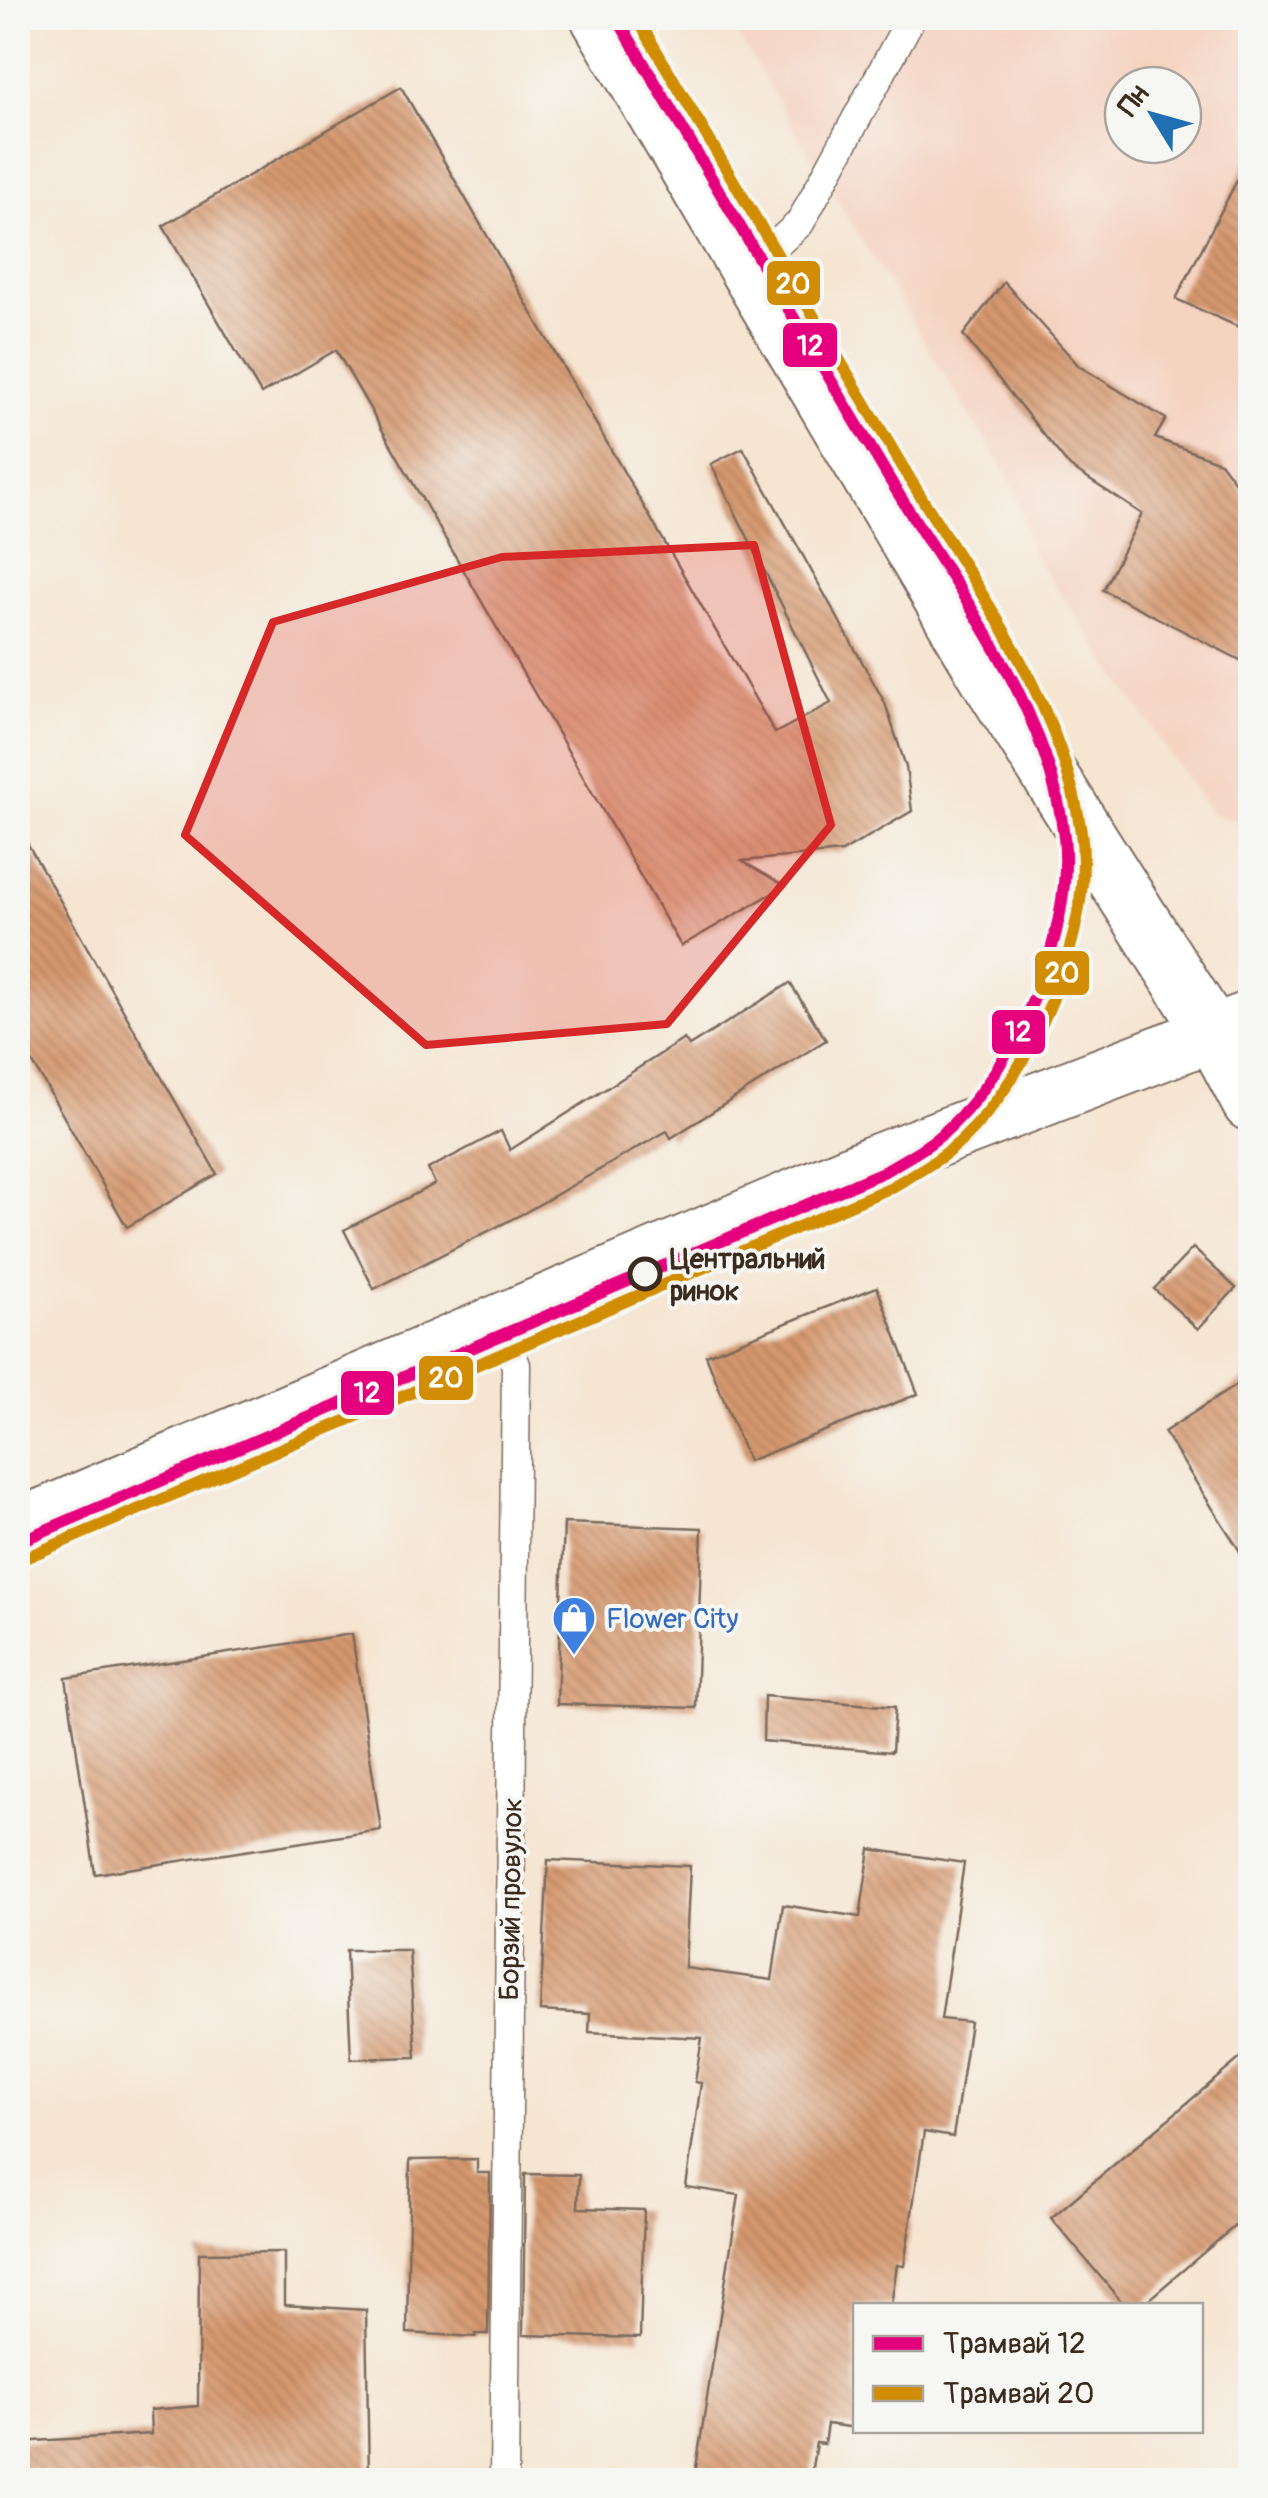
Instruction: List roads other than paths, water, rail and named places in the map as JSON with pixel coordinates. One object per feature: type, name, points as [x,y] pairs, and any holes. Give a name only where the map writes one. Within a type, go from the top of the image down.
[{"type":"street","points":[[599,18],[992,686],[1232,1026],[1250,1102]]},
{"type":"street","points":[[18,1527],[872,1164],[1232,1026]]},
{"type":"lane","points":[[748,270],[800,223],[911,18]]},
{"type":"lane","name":"Борзий провулок","points":[[498,1322],[516,1365],[504,2480]]},
{"type":"tram line","name":"12","points":[[18,1542],[883,1172],[936,1139],[976,1098],[1019,1031],[1036,992],[1060,913],[1065,874],[1064,837],[1055,788],[1040,741],[996,650],[890,480],[617,18]]},
{"type":"tram line","name":"20","points":[[25,1558],[892,1187],[953,1148],[987,1113],[1012,1078],[1053,999],[1068,956],[1083,871],[1081,832],[1071,783],[1055,735],[987,602],[637,18]]},
{"type":"place","name":"Центральний ринок","points":[[645,1274]]},
{"type":"place","name":"Flower City","points":[[574,1656]]}]
